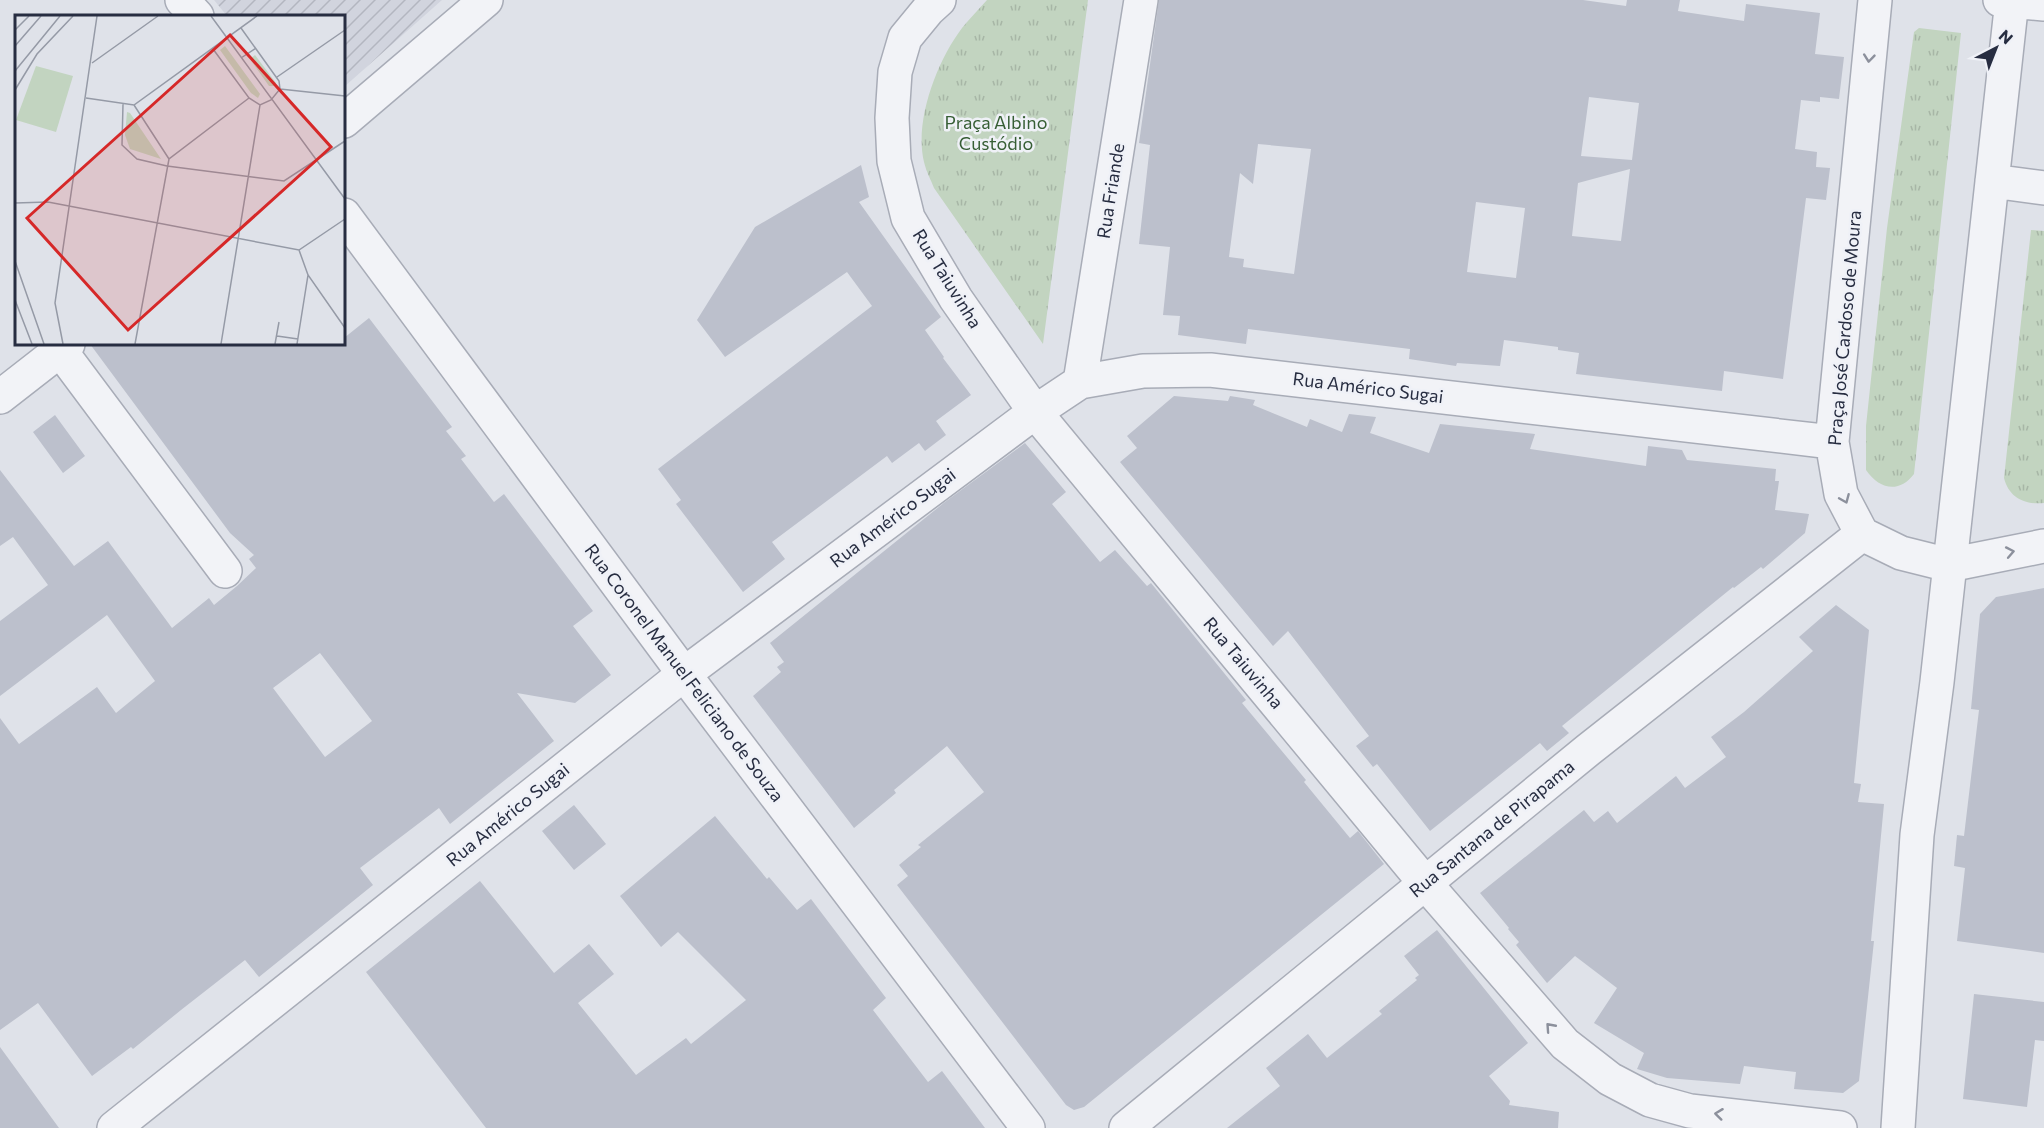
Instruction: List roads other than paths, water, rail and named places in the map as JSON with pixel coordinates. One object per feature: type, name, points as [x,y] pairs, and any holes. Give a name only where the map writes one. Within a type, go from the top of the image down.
[{"type":"street","points":[[182,0],[196,15]]},
{"type":"street","points":[[345,120],[486,0]]},
{"type":"street","name":"Rua Taiuvinha","points":[[939,0],[906,38],[895,72],[892,118],[894,160],[908,218],[956,298],[1035,412],[1425,883],[1565,1044],[1610,1079],[1650,1100],[1690,1111],[1840,1128]]},
{"type":"street","name":"Rua Friande","points":[[1080,382],[1141,0]]},
{"type":"street","name":"Praça José Cardoso de Moura","points":[[1862,534],[1841,494],[1832,442],[1875,0]]},
{"type":"street","points":[[2000,0],[2044,4]]},
{"type":"street","points":[[1898,1128],[1917,835],[2012,0]]},
{"type":"street","points":[[1992,181],[2044,188]]},
{"type":"street","name":"Rua Coronel Manuel Feliciano de Souza","points":[[345,216],[684,674],[1028,1128]]},
{"type":"street","points":[[0,397],[64,347],[225,571]]},
{"type":"street","name":"Rua Américo Sugai","points":[[135,1122],[684,674],[1035,412],[1080,382],[1143,371],[1210,370],[1832,442]]},
{"type":"street","points":[[1862,534],[1901,553],[1949,565],[2044,546]]},
{"type":"street","name":"Rua Santana de Pirapama","points":[[1125,1128],[1292,994],[1588,750],[1862,534]]},
{"type":"park label","name":"Praça Albino Custódio","points":[[996,133]]}]
